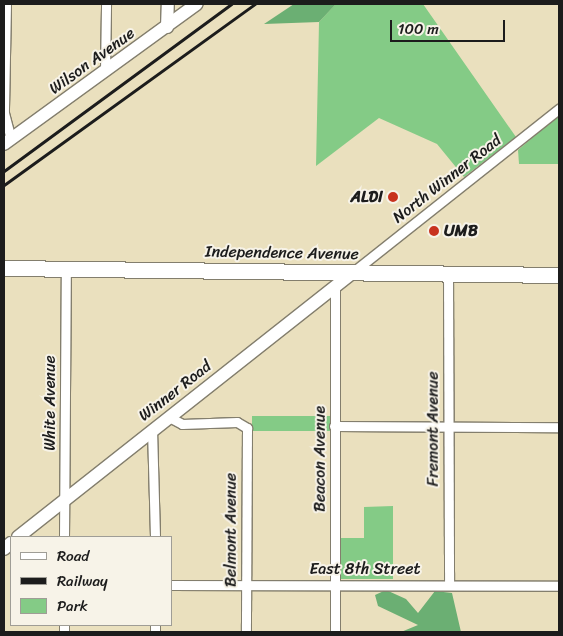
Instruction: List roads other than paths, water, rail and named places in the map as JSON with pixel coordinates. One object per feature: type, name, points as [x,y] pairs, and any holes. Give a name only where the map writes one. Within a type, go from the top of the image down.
[{"type":"main road","points":[[168,4],[168,27]]},
{"type":"main road","name":"Wilson Avenue","points":[[7,142],[198,5]]},
{"type":"main road","name":"Independence Avenue","points":[[4,268],[559,275]]},
{"type":"main road","name":"Winner Road","points":[[19,536],[152,429],[353,272]]},
{"type":"street","points":[[6,4],[4,113],[7,142]]},
{"type":"street","points":[[105,71],[106,4]]},
{"type":"street","name":"North Winner Road","points":[[353,272],[559,109]]},
{"type":"street","name":"White Avenue","points":[[64,536],[66,268]]},
{"type":"street","name":"Fremont Avenue","points":[[448,273],[449,584]]},
{"type":"street","name":"Beacon Avenue","points":[[335,286],[335,632]]},
{"type":"street","name":"Belmont Avenue","points":[[169,417],[182,424],[237,422],[247,428],[246,632]]},
{"type":"street","points":[[334,426],[559,427]]},
{"type":"street","points":[[152,429],[156,536]]},
{"type":"street","name":"East 8th Street","points":[[172,585],[449,584],[559,586]]},
{"type":"railway","points":[[4,171],[231,4]]},
{"type":"railway","points":[[4,185],[255,4]]},
{"type":"place","name":"ALDI","points":[[393,197]]},
{"type":"place","name":"UMB","points":[[434,231]]}]
